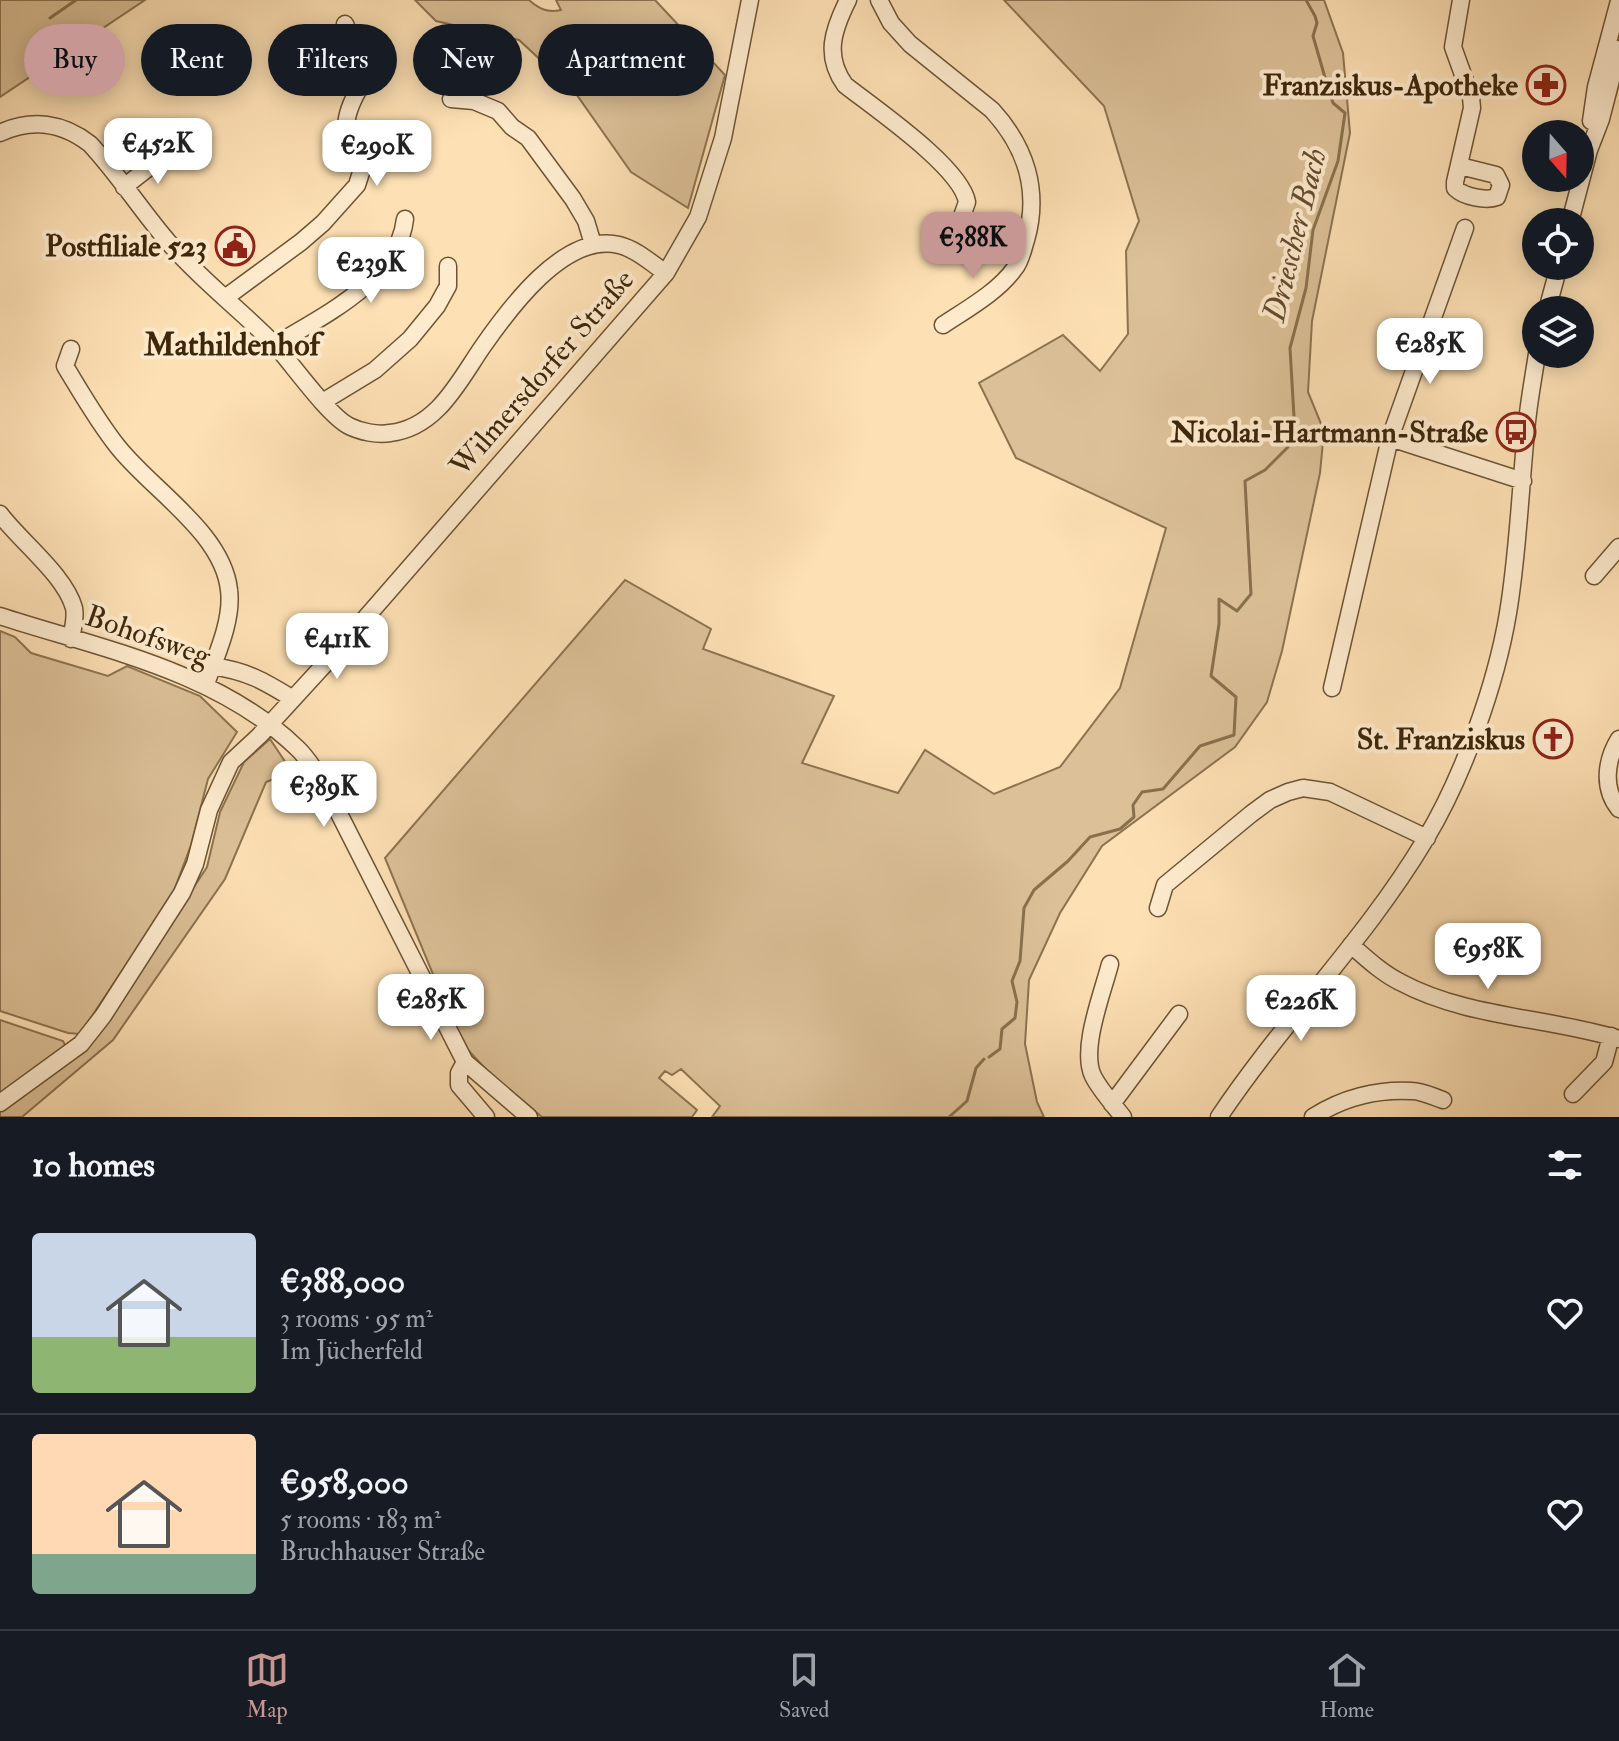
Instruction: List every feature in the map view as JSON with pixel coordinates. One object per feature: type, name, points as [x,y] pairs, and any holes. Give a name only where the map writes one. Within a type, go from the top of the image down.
[{"type":"street","name":"Wilmersdorfer Straße","points":[[0,1103],[81,1044],[103,1016],[182,893],[195,864],[209,810],[231,762],[269,725],[387,594],[666,273],[698,217],[723,138],[750,0]]},
{"type":"street","points":[[848,0],[831,46],[838,75],[845,85],[905,132],[961,186],[967,202],[959,225]]},
{"type":"street","points":[[879,0],[900,35],[1002,121],[1023,154],[1029,174],[1032,213],[1015,268],[988,294],[943,325]]},
{"type":"street","points":[[1460,166],[1472,108],[1453,47],[1461,0]]},
{"type":"street","points":[[1592,120],[1596,87],[1619,1]]},
{"type":"street","points":[[1594,137],[1617,57]]},
{"type":"street","points":[[225,298],[301,242],[357,185],[365,160],[354,152],[346,132],[346,117],[354,96]]},
{"type":"street","points":[[451,99],[474,101],[498,111],[512,127],[528,138],[573,199],[586,221],[593,244]]},
{"type":"street","points":[[0,133],[30,124],[55,125],[90,144],[180,256],[275,345],[340,420],[363,431],[390,433],[416,425],[441,405],[497,326],[559,260],[593,244],[619,245],[666,273]]},
{"type":"street","points":[[124,187],[166,154]]},
{"type":"street","points":[[275,345],[368,283],[396,249],[403,236],[405,219]]},
{"type":"street","points":[[1332,688],[1390,438],[1465,228]]},
{"type":"street","points":[[324,401],[375,370],[410,339],[437,306],[448,286],[448,266]]},
{"type":"street","points":[[71,349],[65,366],[101,424],[143,475],[206,539],[225,571],[230,602],[206,684]]},
{"type":"street","points":[[1219,1117],[1383,907],[1427,838],[1461,768],[1487,695],[1508,615],[1535,368]]},
{"type":"street","points":[[1390,438],[1523,481]]},
{"type":"street","points":[[0,514],[68,595],[74,610],[71,639]]},
{"type":"street","points":[[1594,576],[1619,547]]},
{"type":"street","name":"Bohofsweg","points":[[0,616],[206,684],[269,725],[299,749],[323,782],[465,1062]]},
{"type":"street","name":"Bohofsweg","points":[[212,666],[241,670],[293,699]]},
{"type":"street","points":[[1619,739],[1613,748],[1607,772],[1609,790],[1619,809]]},
{"type":"street","points":[[1158,908],[1165,885],[1270,800],[1303,788],[1330,792],[1427,838]]},
{"type":"street","points":[[1351,945],[1398,982],[1448,1002],[1615,1038],[1604,1062],[1573,1094]]},
{"type":"street","points":[[1110,964],[1092,1034],[1089,1061],[1093,1075],[1118,1110],[1179,1014]]},
{"type":"street","points":[[486,1117],[459,1085],[459,1073],[465,1062],[529,1117]]},
{"type":"street","points":[[1313,1117],[1344,1100],[1380,1093],[1415,1091],[1443,1100]]},
{"type":"shaded area","points":[[0,0],[145,0],[109,24],[24,24],[24,81],[0,97]]},
{"type":"shaded area","points":[[415,0],[529,0],[540,8],[552,11],[561,10],[556,0],[655,0],[677,24],[538,24],[538,58],[522,43],[522,24],[449,24],[436,21]]},
{"type":"shaded area","points":[[1004,0],[1324,0],[1343,53],[1350,133],[1312,321],[1308,392],[1324,431],[1320,473],[1282,651],[1267,702],[1235,747],[1102,846],[1060,913],[1029,980],[1025,1044],[1037,1102],[1044,1117],[712,1117],[720,1106],[681,1069],[672,1075],[665,1071],[659,1078],[697,1110],[692,1117],[542,1117],[496,1080],[468,1050],[449,1013],[385,858],[625,580],[711,629],[703,649],[834,696],[802,763],[898,793],[925,750],[994,794],[1060,767],[1120,688],[1166,528],[1016,458],[979,383],[1063,335],[1100,371],[1128,334],[1126,251],[1139,221],[1104,106]]},
{"type":"shaded area","points":[[714,63],[725,75],[688,208],[631,172],[578,96],[714,96]]},
{"type":"shaded area","points":[[0,631],[15,637],[31,653],[108,676],[127,666],[200,696],[237,732],[208,779],[191,845],[172,896],[80,1034],[0,1011]]},
{"type":"shaded area","points":[[270,739],[292,772],[266,782],[225,879],[113,1040],[22,1117],[0,1117],[0,1110],[103,1025],[207,867],[220,812],[244,762]]},
{"type":"shaded area","points":[[0,1020],[63,1041],[66,1047],[0,1094]]},
{"type":"waterway","points":[[50,18],[76,0]]},
{"type":"waterway","name":"Driescher Bach","points":[[989,1057],[1000,1049],[1002,1029],[1015,1018],[1017,1002],[1012,981],[1020,961],[1024,908],[1034,890],[1090,837],[1120,829],[1134,817],[1133,805],[1142,792],[1163,789],[1200,746],[1234,735],[1236,697],[1211,676],[1219,624],[1219,599],[1237,611],[1251,594],[1245,481],[1265,470],[1288,447],[1294,417],[1290,348],[1306,288],[1313,230],[1338,161],[1345,113],[1333,103],[1313,36],[1317,23],[1306,0]]},
{"type":"waterway","name":"Driescher Bach","points":[[949,1117],[967,1101],[976,1068],[984,1059]]},
{"type":"place","name":"Franziskus-Apotheke","points":[[1546,85]]},
{"type":"place","name":"Postfiliale 523","points":[[235,246]]},
{"type":"place","name":"Nicolai-Hartmann-Straße","points":[[1516,432]]},
{"type":"place","name":"St. Franziskus","points":[[1553,739]]},
{"type":"district","name":"Mathildenhof","points":[[232,345]]}]
